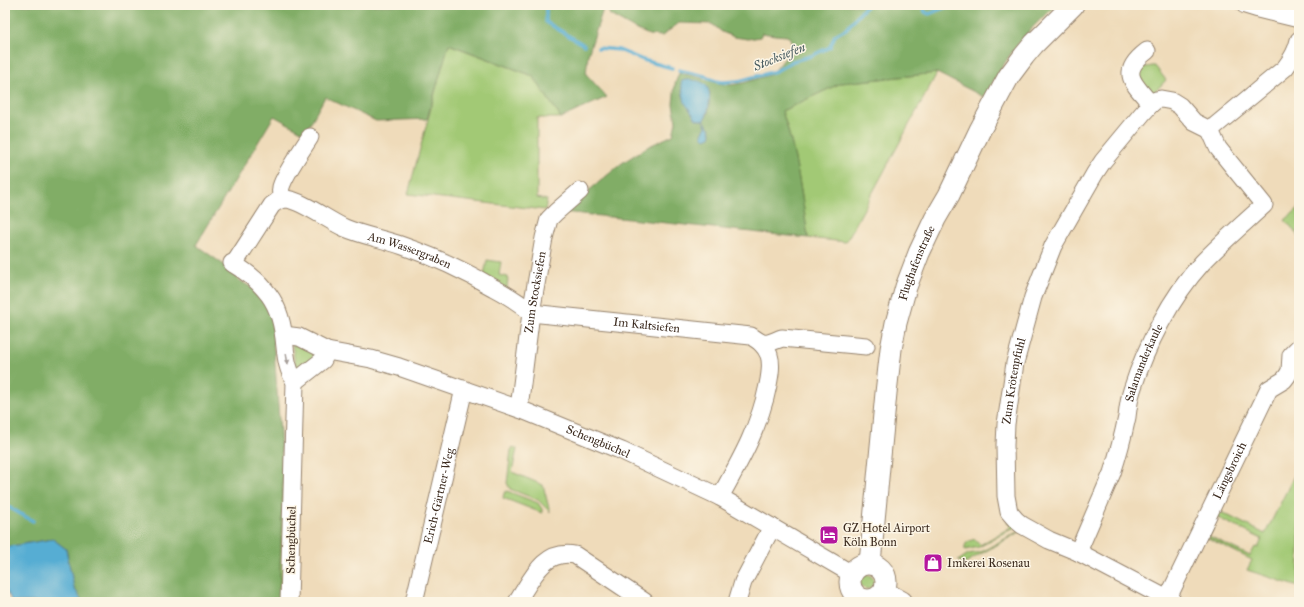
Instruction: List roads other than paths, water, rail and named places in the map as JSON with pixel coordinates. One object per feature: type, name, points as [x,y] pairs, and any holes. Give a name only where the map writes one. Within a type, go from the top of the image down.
[{"type":"main road","name":"Flughafenstraße","points":[[870,563],[891,349],[896,323],[906,287],[919,252],[935,219],[949,195],[980,130],[1009,76],[1034,44],[1073,5]]},
{"type":"main road","points":[[870,563],[877,565],[883,570],[887,585],[884,592],[878,597],[863,601],[853,593],[850,587],[850,581],[852,574],[858,566],[870,563]]},
{"type":"main road","points":[[884,592],[902,602]]},
{"type":"street","points":[[1245,5],[1299,19]]},
{"type":"street","points":[[1147,51],[1134,62],[1130,70],[1130,74],[1151,104],[1160,99],[1172,101],[1180,106],[1194,122],[1210,130],[1285,68],[1292,60],[1296,52],[1299,40]]},
{"type":"street","name":"Zum Krötenpfuhl","points":[[1151,104],[1103,161],[1095,173],[1053,246],[1033,297],[1016,363],[1006,424],[1006,496],[1009,512],[1016,520],[1033,532],[1048,540],[1078,552],[1169,601]]},
{"type":"street","name":"Salamanderkaule","points":[[1078,552],[1112,473],[1132,392],[1138,373],[1155,333],[1187,282],[1202,264],[1232,233],[1264,205],[1218,148],[1210,130]]},
{"type":"street","points":[[282,200],[281,187],[284,179],[310,137]]},
{"type":"street","name":"Zum Stocksiefen","points":[[519,408],[531,313],[544,238],[549,219],[580,191]]},
{"type":"street","name":"Am Wassergraben","points":[[282,200],[286,199],[297,202],[344,227],[362,234],[403,246],[438,259],[505,294],[524,306],[531,313]]},
{"type":"street","name":"Schengbüchel","points":[[282,200],[277,201],[272,205],[233,263],[265,289],[273,302],[279,315],[284,335],[289,371],[295,382],[289,602]]},
{"type":"street","name":"Im Kaltsiefen","points":[[531,313],[751,336],[760,342],[771,343],[782,338],[866,346]]},
{"type":"street","name":"Schengbüchel","points":[[284,335],[299,337],[327,351],[399,367],[464,389],[519,408],[622,451],[720,497],[852,574]]},
{"type":"street","points":[[720,497],[746,450],[763,406],[770,373],[770,361],[769,354],[760,342]]},
{"type":"street","name":"Längsbroich","points":[[1169,601],[1190,550],[1269,389],[1284,380],[1293,379],[1290,371],[1291,355],[1299,347]]},
{"type":"street","points":[[295,382],[322,360],[327,351]]},
{"type":"street","name":"Erich-Gärtner-Weg","points":[[414,602],[464,389]]},
{"type":"street","points":[[737,602],[743,582],[772,527]]},
{"type":"street","points":[[517,602],[541,566],[548,559],[553,556],[567,553],[575,555],[645,602]]},
{"type":"water","points":[[685,80],[697,81],[705,84],[709,92],[710,97],[708,110],[704,119],[710,128],[711,134],[710,137],[705,139],[702,136],[702,133],[706,127],[704,121],[696,119],[685,103],[681,83]]},
{"type":"water","points":[[53,539],[66,549],[74,588],[83,602],[12,602],[5,588],[5,547]]},
{"type":"waterway","name":"Stocksiefen","points":[[546,5],[546,22],[584,45]]},
{"type":"waterway","name":"Stocksiefen","points":[[679,70],[723,82],[739,81],[776,71],[793,61],[811,56],[830,47],[835,35],[846,29],[867,5]]},
{"type":"waterway","name":"Stocksiefen","points":[[922,5],[925,12],[929,14],[946,7],[958,5]]},
{"type":"waterway","name":"Stocksiefen","points":[[598,48],[619,50],[643,60],[672,68]]},
{"type":"waterway","points":[[5,505],[33,521]]},
{"type":"place","name":"GZ Hotel Airport Köln Bonn","points":[[829,535]]},
{"type":"place","name":"Imkerei Rosenau","points":[[933,563]]}]
